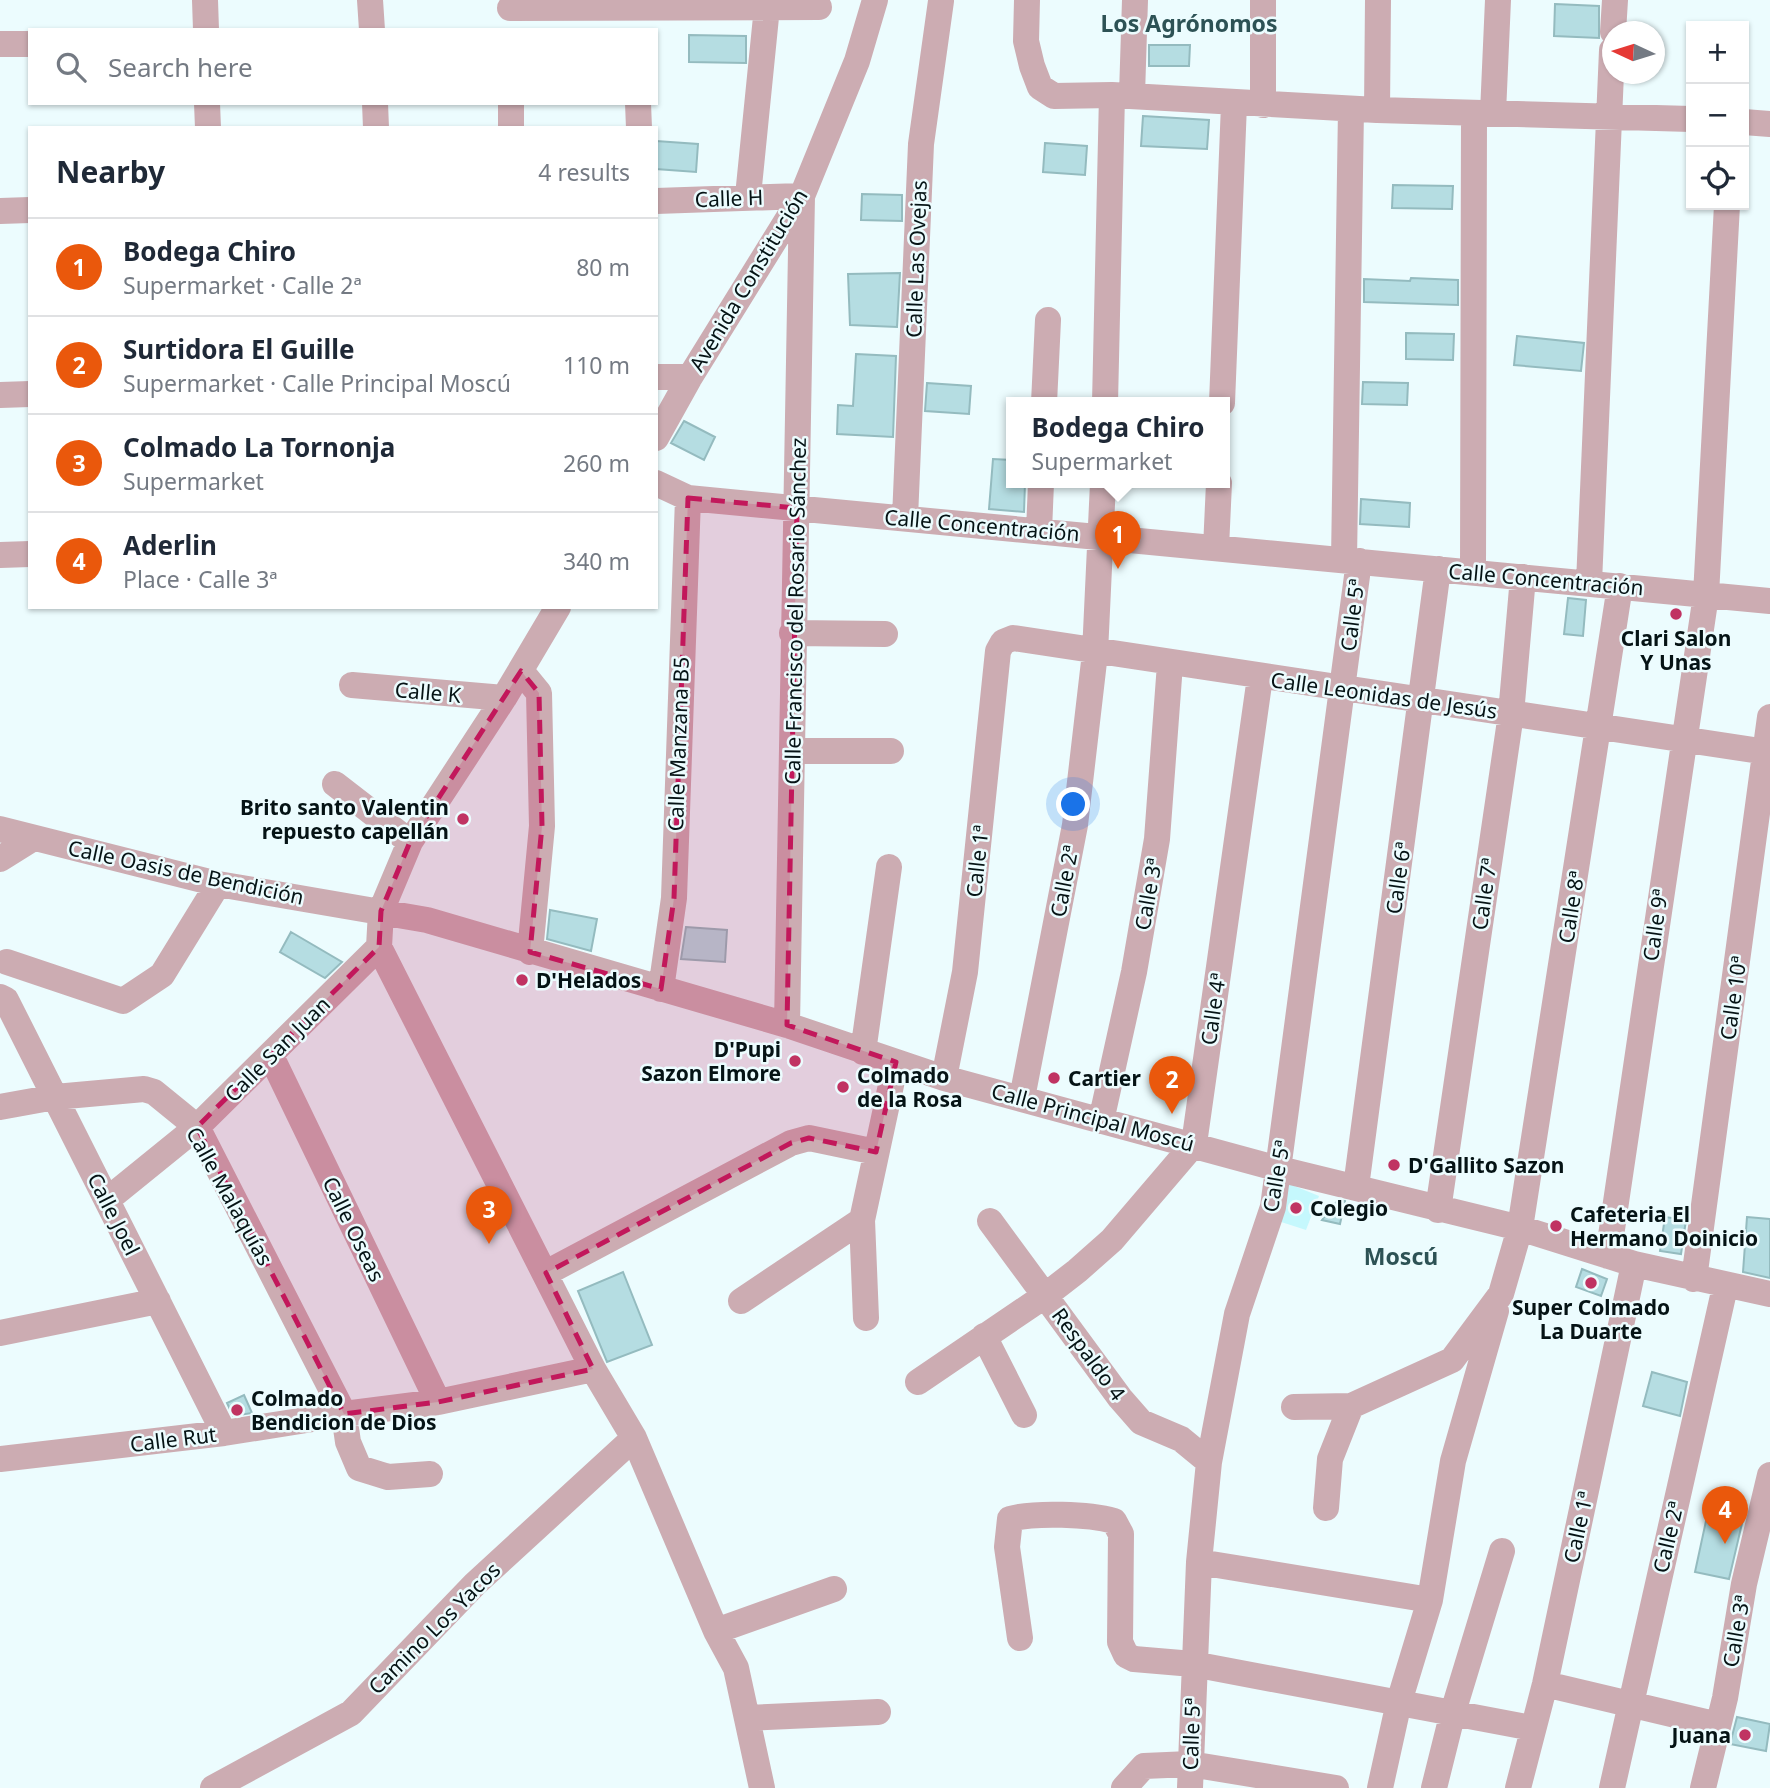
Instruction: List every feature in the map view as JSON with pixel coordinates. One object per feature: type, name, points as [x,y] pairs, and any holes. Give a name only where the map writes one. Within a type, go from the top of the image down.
[{"type":"street","points":[[205,0],[206,28]]},
{"type":"street","points":[[370,0],[372,28]]},
{"type":"street","name":"Avenida Constitución","points":[[658,434],[690,377],[802,196],[858,61],[875,0]]},
{"type":"street","points":[[1027,0],[1027,41],[1040,87],[1054,96],[1122,95],[1234,104],[1686,119]]},
{"type":"street","points":[[1105,397],[1122,95],[1135,0]]},
{"type":"street","points":[[1263,105],[1264,0]]},
{"type":"street","name":"Calle 5ª","points":[[1190,1776],[1199,1562],[1209,1462],[1237,1314],[1273,1207],[1343,690],[1351,561],[1364,109],[1378,0]]},
{"type":"street","points":[[1472,572],[1484,113],[1498,0]]},
{"type":"street","points":[[1614,21],[1615,0]]},
{"type":"street","name":"Calle Las Ovejas","points":[[905,518],[920,144],[941,1]]},
{"type":"street","points":[[510,13],[636,19],[767,7],[819,7]]},
{"type":"street","points":[[748,196],[767,7]]},
{"type":"street","points":[[0,44],[28,44]]},
{"type":"street","points":[[1589,583],[1610,84]]},
{"type":"street","points":[[1222,397],[1234,104]]},
{"type":"street","points":[[207,105],[208,126]]},
{"type":"street","points":[[375,105],[376,126]]},
{"type":"street","points":[[511,105],[511,126]]},
{"type":"street","points":[[638,105],[639,126]]},
{"type":"street","points":[[1749,122],[1770,124]]},
{"type":"street","name":"Calle H","points":[[658,201],[802,196]]},
{"type":"street","name":"Calle Francisco del Rosario Sánchez","points":[[787,1026],[793,751],[792,633],[797,508],[802,196]]},
{"type":"street","points":[[0,211],[28,210]]},
{"type":"street","name":"Calle 9ª","points":[[1608,1256],[1682,740],[1706,594],[1727,210]]},
{"type":"street","points":[[1044,397],[1048,320]]},
{"type":"street","points":[[658,377],[690,377]]},
{"type":"street","points":[[0,395],[28,394]]},
{"type":"street","name":"Calle Concentración","points":[[658,484],[688,498],[1770,601]]},
{"type":"street","points":[[1039,531],[1041,488]]},
{"type":"street","name":"Calle 2ª","points":[[1022,1098],[1074,825],[1096,653],[1103,488]]},
{"type":"street","points":[[1216,548],[1219,488]]},
{"type":"street","name":"Calle Manzana B5","points":[[661,989],[674,898],[677,735],[688,498]]},
{"type":"street","points":[[0,555],[28,554]]},
{"type":"street","name":"Calle 6ª","points":[[1356,1187],[1422,701],[1437,569]]},
{"type":"street","name":"Calle 7ª","points":[[1438,1210],[1511,714],[1523,577]]},
{"type":"street","name":"Calle 8ª","points":[[1380,1788],[1399,1702],[1430,1600],[1453,1461],[1520,1228],[1620,586]]},
{"type":"street","points":[[557,609],[522,670],[410,842],[381,911],[379,947],[593,1369],[634,1438],[716,1631],[736,1668],[762,1788]]},
{"type":"street","points":[[792,633],[885,634]]},
{"type":"street","name":"Calle Leonidas de Jesús","points":[[1003,642],[1013,638],[1096,653],[1767,752]]},
{"type":"street","name":"Calle 1ª","points":[[944,1078],[965,972],[998,652],[1003,642]]},
{"type":"street","name":"Calle 3ª","points":[[1101,1121],[1134,972],[1157,839],[1170,664]]},
{"type":"street","points":[[522,670],[539,693],[542,826],[530,952]]},
{"type":"street","name":"Calle 4ª","points":[[1195,1144],[1260,677]]},
{"type":"street","name":"Calle K","points":[[352,685],[504,698]]},
{"type":"street","name":"Calle 10ª","points":[[1694,1279],[1770,718]]},
{"type":"street","points":[[793,751],[891,751]]},
{"type":"street","points":[[335,784],[410,842]]},
{"type":"street","name":"Calle Oasis de Bendición","points":[[0,829],[218,884],[381,911]]},
{"type":"street","points":[[0,859],[32,839]]},
{"type":"street","points":[[863,1052],[889,867]]},
{"type":"street","points":[[7,962],[122,1001],[162,975],[218,884]]},
{"type":"street","name":"Calle Principal Moscú","points":[[381,911],[427,920],[787,1026],[944,1078],[1195,1144],[1279,1169],[1520,1228],[1634,1264],[1726,1287],[1770,1294]]},
{"type":"street","name":"Calle San Juan","points":[[107,1200],[197,1127],[379,947]]},
{"type":"street","name":"Calle Joel","points":[[0,997],[6,1000],[224,1433]]},
{"type":"street","name":"Calle Oseas","points":[[271,1056],[438,1402]]},
{"type":"street","points":[[866,1318],[862,1220],[896,1062]]},
{"type":"street","name":"Calle Malaquías","points":[[0,1107],[55,1097],[144,1089],[154,1092],[197,1127],[344,1413],[348,1442],[359,1468],[388,1477],[430,1474]]},
{"type":"street","points":[[546,1273],[791,1143],[809,1138],[876,1152]]},
{"type":"street","points":[[918,1381],[1046,1295],[1112,1240],[1195,1144]]},
{"type":"street","points":[[741,1301],[862,1220]]},
{"type":"street","name":"Respaldo 4","points":[[990,1221],[1120,1398],[1141,1422],[1181,1439],[1209,1462]]},
{"type":"street","name":"Calle 1ª","points":[[1518,1788],[1545,1684],[1634,1264]]},
{"type":"street","name":"Calle 2ª","points":[[1612,1788],[1726,1287]]},
{"type":"street","points":[[1294,1407],[1351,1406],[1452,1360],[1501,1294]]},
{"type":"street","points":[[0,1333],[158,1301]]},
{"type":"street","points":[[984,1336],[1024,1415]]},
{"type":"street","name":"Calle Rut","points":[[0,1459],[224,1433],[344,1413],[438,1402],[593,1369]]},
{"type":"street","points":[[1326,1508],[1330,1459],[1351,1406]]},
{"type":"street","name":"Camino Los Yacos","points":[[213,1788],[351,1713],[475,1584],[634,1438]]},
{"type":"street","name":"Calle 3ª","points":[[1703,1788],[1718,1725],[1744,1584],[1770,1475]]},
{"type":"street","points":[[1020,1638],[1007,1547],[1010,1519],[1024,1515],[1100,1517],[1114,1521],[1121,1534],[1120,1642],[1126,1656],[1193,1664],[1532,1728]]},
{"type":"street","points":[[1434,1788],[1453,1712],[1502,1551]]},
{"type":"street","points":[[1199,1562],[1430,1600]]},
{"type":"street","points":[[716,1631],[834,1589]]},
{"type":"street","points":[[1545,1684],[1718,1725]]},
{"type":"street","points":[[747,1718],[878,1712]]},
{"type":"street","points":[[1124,1788],[1144,1766],[1190,1776],[1336,1788]]},
{"type":"highlighted area","points":[[688,498],[797,508],[787,1025],[896,1062],[876,1152],[809,1138],[791,1143],[546,1273],[593,1369],[438,1402],[344,1414],[197,1127],[379,947],[381,911],[410,842],[521,671],[539,693],[542,826],[530,952],[661,989],[674,898]]},
{"type":"shaded area","name":"Colegio","points":[[1282,1181],[1319,1196],[1306,1230],[1275,1220]]},
{"type":"building","points":[[1555,4],[1599,6],[1599,38],[1554,36]]},
{"type":"building","points":[[689,35],[746,36],[746,63],[689,62]]},
{"type":"building","points":[[1149,45],[1190,45],[1189,66],[1149,66]]},
{"type":"building","points":[[1143,116],[1209,120],[1207,149],[1141,146]]},
{"type":"building","points":[[658,141],[698,144],[696,172],[658,169]]},
{"type":"building","points":[[1045,143],[1087,146],[1085,175],[1043,172]]},
{"type":"building","points":[[1393,185],[1453,186],[1452,209],[1392,208]]},
{"type":"building","points":[[862,194],[902,195],[902,221],[861,220]]},
{"type":"building","points":[[900,273],[897,327],[850,325],[848,274]]},
{"type":"building","points":[[1411,278],[1458,280],[1458,305],[1364,302],[1364,279],[1410,281]]},
{"type":"building","points":[[1406,333],[1454,334],[1453,360],[1406,359]]},
{"type":"building","points":[[1517,336],[1584,343],[1581,371],[1514,365]]},
{"type":"building","points":[[856,354],[896,356],[893,437],[837,434],[838,405],[853,406]]},
{"type":"building","points":[[1363,382],[1408,383],[1407,405],[1362,404]]},
{"type":"building","points":[[927,383],[971,386],[969,414],[925,411]]},
{"type":"building","points":[[684,421],[715,437],[704,460],[671,443]]},
{"type":"building","points":[[993,459],[1006,460],[1006,488],[1025,488],[1024,512],[989,509]]},
{"type":"building","points":[[1361,499],[1410,503],[1409,527],[1360,524]]},
{"type":"building","points":[[1568,598],[1586,600],[1583,636],[1564,634]]},
{"type":"building","points":[[550,910],[597,919],[591,951],[547,939]]},
{"type":"building","points":[[686,927],[727,930],[725,962],[681,959]]},
{"type":"building","points":[[291,932],[342,962],[325,978],[280,952]]},
{"type":"building","points":[[1338,1200],[1345,1201],[1340,1224],[1322,1220]]},
{"type":"building","points":[[1665,1217],[1686,1220],[1681,1254],[1660,1251]]},
{"type":"building","points":[[1747,1217],[1770,1219],[1770,1278],[1743,1272]]},
{"type":"building","name":"Super Colmado La Duarte","points":[[1582,1269],[1607,1279],[1601,1296],[1576,1287]]},
{"type":"building","points":[[623,1272],[652,1345],[607,1362],[578,1291]]},
{"type":"building","points":[[1652,1372],[1687,1382],[1680,1416],[1643,1406]]},
{"type":"building","name":"Colmado Bendicion de Dios","points":[[244,1395],[252,1413],[233,1416],[227,1403]]},
{"type":"building","points":[[1709,1507],[1744,1515],[1729,1579],[1695,1572]]},
{"type":"building","name":"Juana","points":[[1737,1717],[1770,1724],[1766,1751],[1730,1744]]},
{"type":"place","name":"Bodega Chiro","points":[[1118,569]]},
{"type":"place","name":"Clari Salon Y Unas","points":[[1676,614]]},
{"type":"place","name":"Brito santo Valentin repuesto capellán","points":[[463,819]]},
{"type":"place","name":"D'Helados","points":[[522,980]]},
{"type":"place","name":"D'Pupi Sazon Elmore","points":[[795,1061]]},
{"type":"place","name":"Cartier","points":[[1054,1078]]},
{"type":"place","name":"Colmado de la Rosa","points":[[843,1087]]},
{"type":"place","name":"Surtidora El Guille","points":[[1172,1114]]},
{"type":"place","name":"D'Gallito Sazon","points":[[1394,1165]]},
{"type":"place","name":"Colegio","points":[[1296,1208]]},
{"type":"place","name":"Cafeteria El Hermano Doinicio","points":[[1556,1226]]},
{"type":"place","name":"Colmado La Tornonja","points":[[489,1244]]},
{"type":"place","name":"Super Colmado La Duarte","points":[[1591,1283]]},
{"type":"place","name":"Colmado Bendicion de Dios","points":[[237,1410]]},
{"type":"place","name":"Aderlin","points":[[1725,1544]]},
{"type":"place","name":"Juana","points":[[1745,1735]]},
{"type":"district","name":"Los Agrónomos","points":[[1189,23]]},
{"type":"district","name":"Moscú","points":[[1401,1256]]}]
